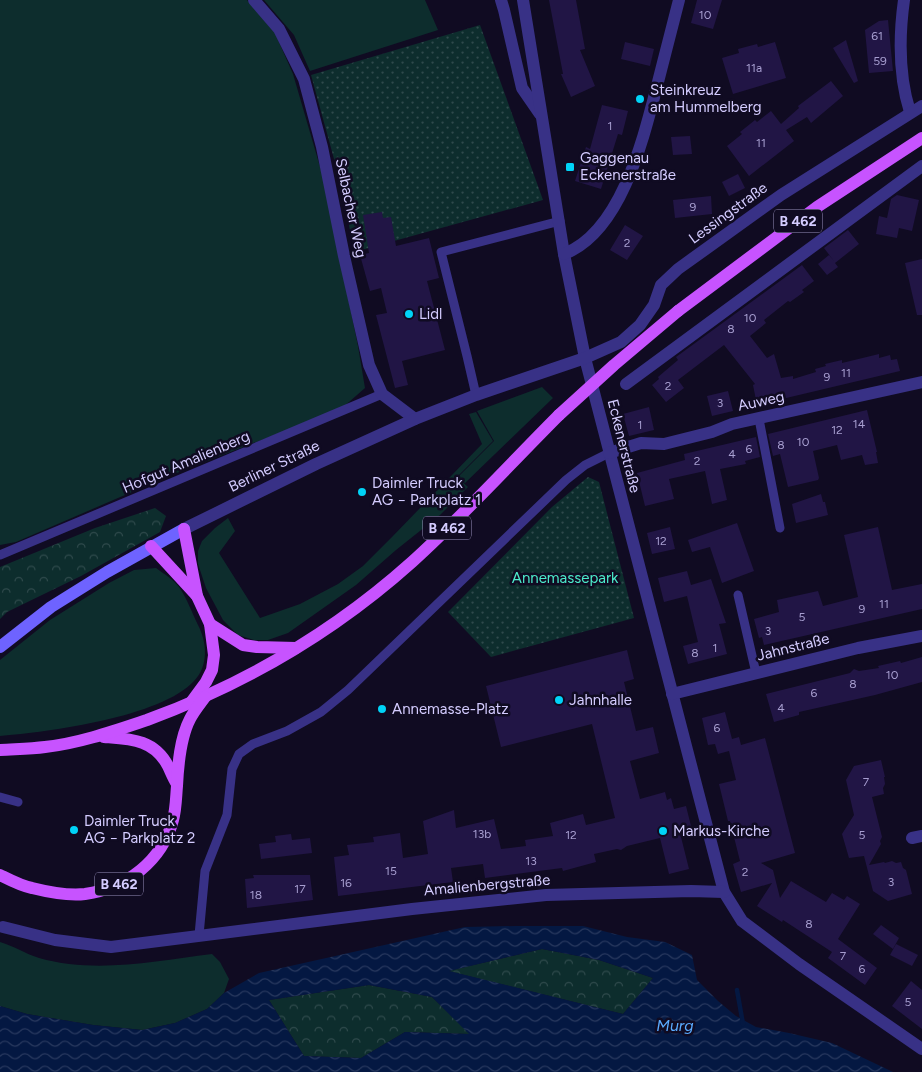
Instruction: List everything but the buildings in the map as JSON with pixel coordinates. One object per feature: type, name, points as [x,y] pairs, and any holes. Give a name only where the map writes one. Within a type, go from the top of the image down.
[{"type":"main road","name":"B 462","points":[[0,750],[46,747],[130,726],[206,696],[237,681],[296,648],[337,622],[412,562],[559,415],[678,311],[817,207],[922,138]]},
{"type":"main road","points":[[184,529],[197,596],[210,624],[214,655],[212,670],[206,682],[191,702]]},
{"type":"main road","name":"Berliner Straße","points":[[0,647],[50,607],[151,546],[184,529]]},
{"type":"main road","points":[[151,546],[197,596]]},
{"type":"main road","points":[[210,624],[243,645],[296,648]]},
{"type":"main road","name":"B 462","points":[[0,875],[30,888],[55,893],[84,894],[115,886],[134,876],[152,859],[165,842],[174,819],[185,730],[190,718],[206,696]]},
{"type":"main road","name":"B 462","points":[[96,736],[129,739],[147,743],[160,754],[168,765],[177,784]]},
{"type":"street","name":"Selbacher Weg","points":[[254,0],[279,29],[304,79],[322,147],[344,256],[370,365],[382,394]]},
{"type":"street","points":[[500,0],[522,88],[542,118]]},
{"type":"street","name":"Eckenerstraße","points":[[523,0],[564,254],[585,358],[724,892]]},
{"type":"street","points":[[564,254],[575,250],[590,238],[608,215],[628,181],[642,142],[679,0]]},
{"type":"street","points":[[904,0],[901,25],[904,94],[916,109]]},
{"type":"street","name":"Lessingstraße","points":[[585,358],[621,342],[640,326],[654,305],[661,285],[678,268],[780,195],[916,109]]},
{"type":"street","points":[[626,384],[922,166]]},
{"type":"street","name":"Berliner Straße","points":[[184,529],[316,464],[415,419],[476,395],[585,358]]},
{"type":"street","name":"Auweg","points":[[609,453],[641,443],[664,444],[712,432],[732,424],[922,382]]},
{"type":"street","points":[[382,394],[415,419]]},
{"type":"street","name":"Jahnstraße","points":[[672,694],[858,648],[922,636]]},
{"type":"street","points":[[724,892],[742,921],[799,964],[922,1048]]},
{"type":"street","name":"Amalienbergstraße","points":[[2,927],[55,940],[111,947],[412,908],[546,895],[724,892]]},
{"type":"lane","points":[[476,395],[468,356],[441,252],[560,221]]},
{"type":"lane","name":"Hofgut Amalienberg","points":[[0,555],[382,394]]},
{"type":"lane","points":[[759,419],[780,528]]},
{"type":"lane","points":[[199,935],[205,871],[227,815],[232,769],[240,754],[253,744],[287,731],[321,712],[348,690],[566,480],[585,465],[609,453]]},
{"type":"lane","points":[[738,594],[756,673]]},
{"type":"lane","points":[[0,798],[18,802]]},
{"type":"green space","points":[[0,0],[247,0],[275,33],[293,74],[323,177],[365,388],[341,409],[169,476],[16,542],[0,545]]},
{"type":"green space","points":[[264,0],[425,0],[438,30],[310,71],[294,35]]},
{"type":"green space","points":[[480,25],[543,200],[354,252],[342,188],[311,75]]},
{"type":"green space","points":[[542,387],[553,398],[465,483],[458,477],[494,441],[477,411]]},
{"type":"green space","points":[[476,412],[493,441],[457,477],[468,487],[440,515],[356,585],[288,633],[268,640],[254,640],[238,635],[223,620],[206,588],[198,564],[198,551],[202,541],[215,528],[228,518],[235,531],[219,553],[260,618],[300,604],[338,584],[363,566],[482,444],[469,414]]},
{"type":"green space","name":"Annemassepark","points":[[588,477],[599,482],[634,618],[491,657],[448,612],[552,507]]},
{"type":"green space","points":[[155,508],[166,516],[160,532],[81,576],[7,612],[0,619],[0,567],[95,528]]},
{"type":"green space","points":[[156,568],[179,587],[201,632],[205,646],[204,661],[199,675],[194,681],[178,694],[157,704],[103,721],[46,731],[0,736],[0,660],[50,620],[109,583],[134,570]]},
{"type":"green space","points":[[0,942],[39,958],[60,963],[82,965],[125,965],[212,954],[220,962],[229,979],[224,993],[207,1009],[175,1023],[142,1030],[93,1025],[27,1014],[0,1006]]},
{"type":"green space","points":[[542,949],[599,960],[653,978],[623,1014],[448,971]]},
{"type":"green space","points":[[369,985],[432,997],[470,1034],[405,1032],[361,1058],[304,1056],[269,1000]]},
{"type":"water","name":"Murg","points":[[583,926],[627,937],[665,942],[692,955],[697,980],[736,1016],[756,1027],[832,1043],[893,1072],[0,1072],[0,1006],[27,1014],[93,1025],[142,1030],[175,1023],[207,1009],[224,993],[259,973],[465,927]],"holes":[[[542,949],[599,960],[653,978],[623,1014],[449,971]],[[369,985],[432,997],[469,1034],[405,1032],[361,1058],[304,1056],[269,1000]]]},
{"type":"waterway","points":[[737,990],[743,1024]]},
{"type":"place","name":"Steinkreuz am Hummelberg","points":[[640,99]]},
{"type":"place","name":"Gaggenau Eckenerstraße","points":[[570,167]]},
{"type":"place","name":"Lidl","points":[[409,314]]},
{"type":"place","name":"Daimler Truck AG − Parkplatz 1","points":[[362,492]]},
{"type":"place","name":"Jahnhalle","points":[[559,700]]},
{"type":"place","name":"Annemasse-Platz","points":[[382,709]]},
{"type":"place","name":"Daimler Truck AG − Parkplatz 2","points":[[74,830]]},
{"type":"place","name":"Markus-Kirche","points":[[663,831]]}]
